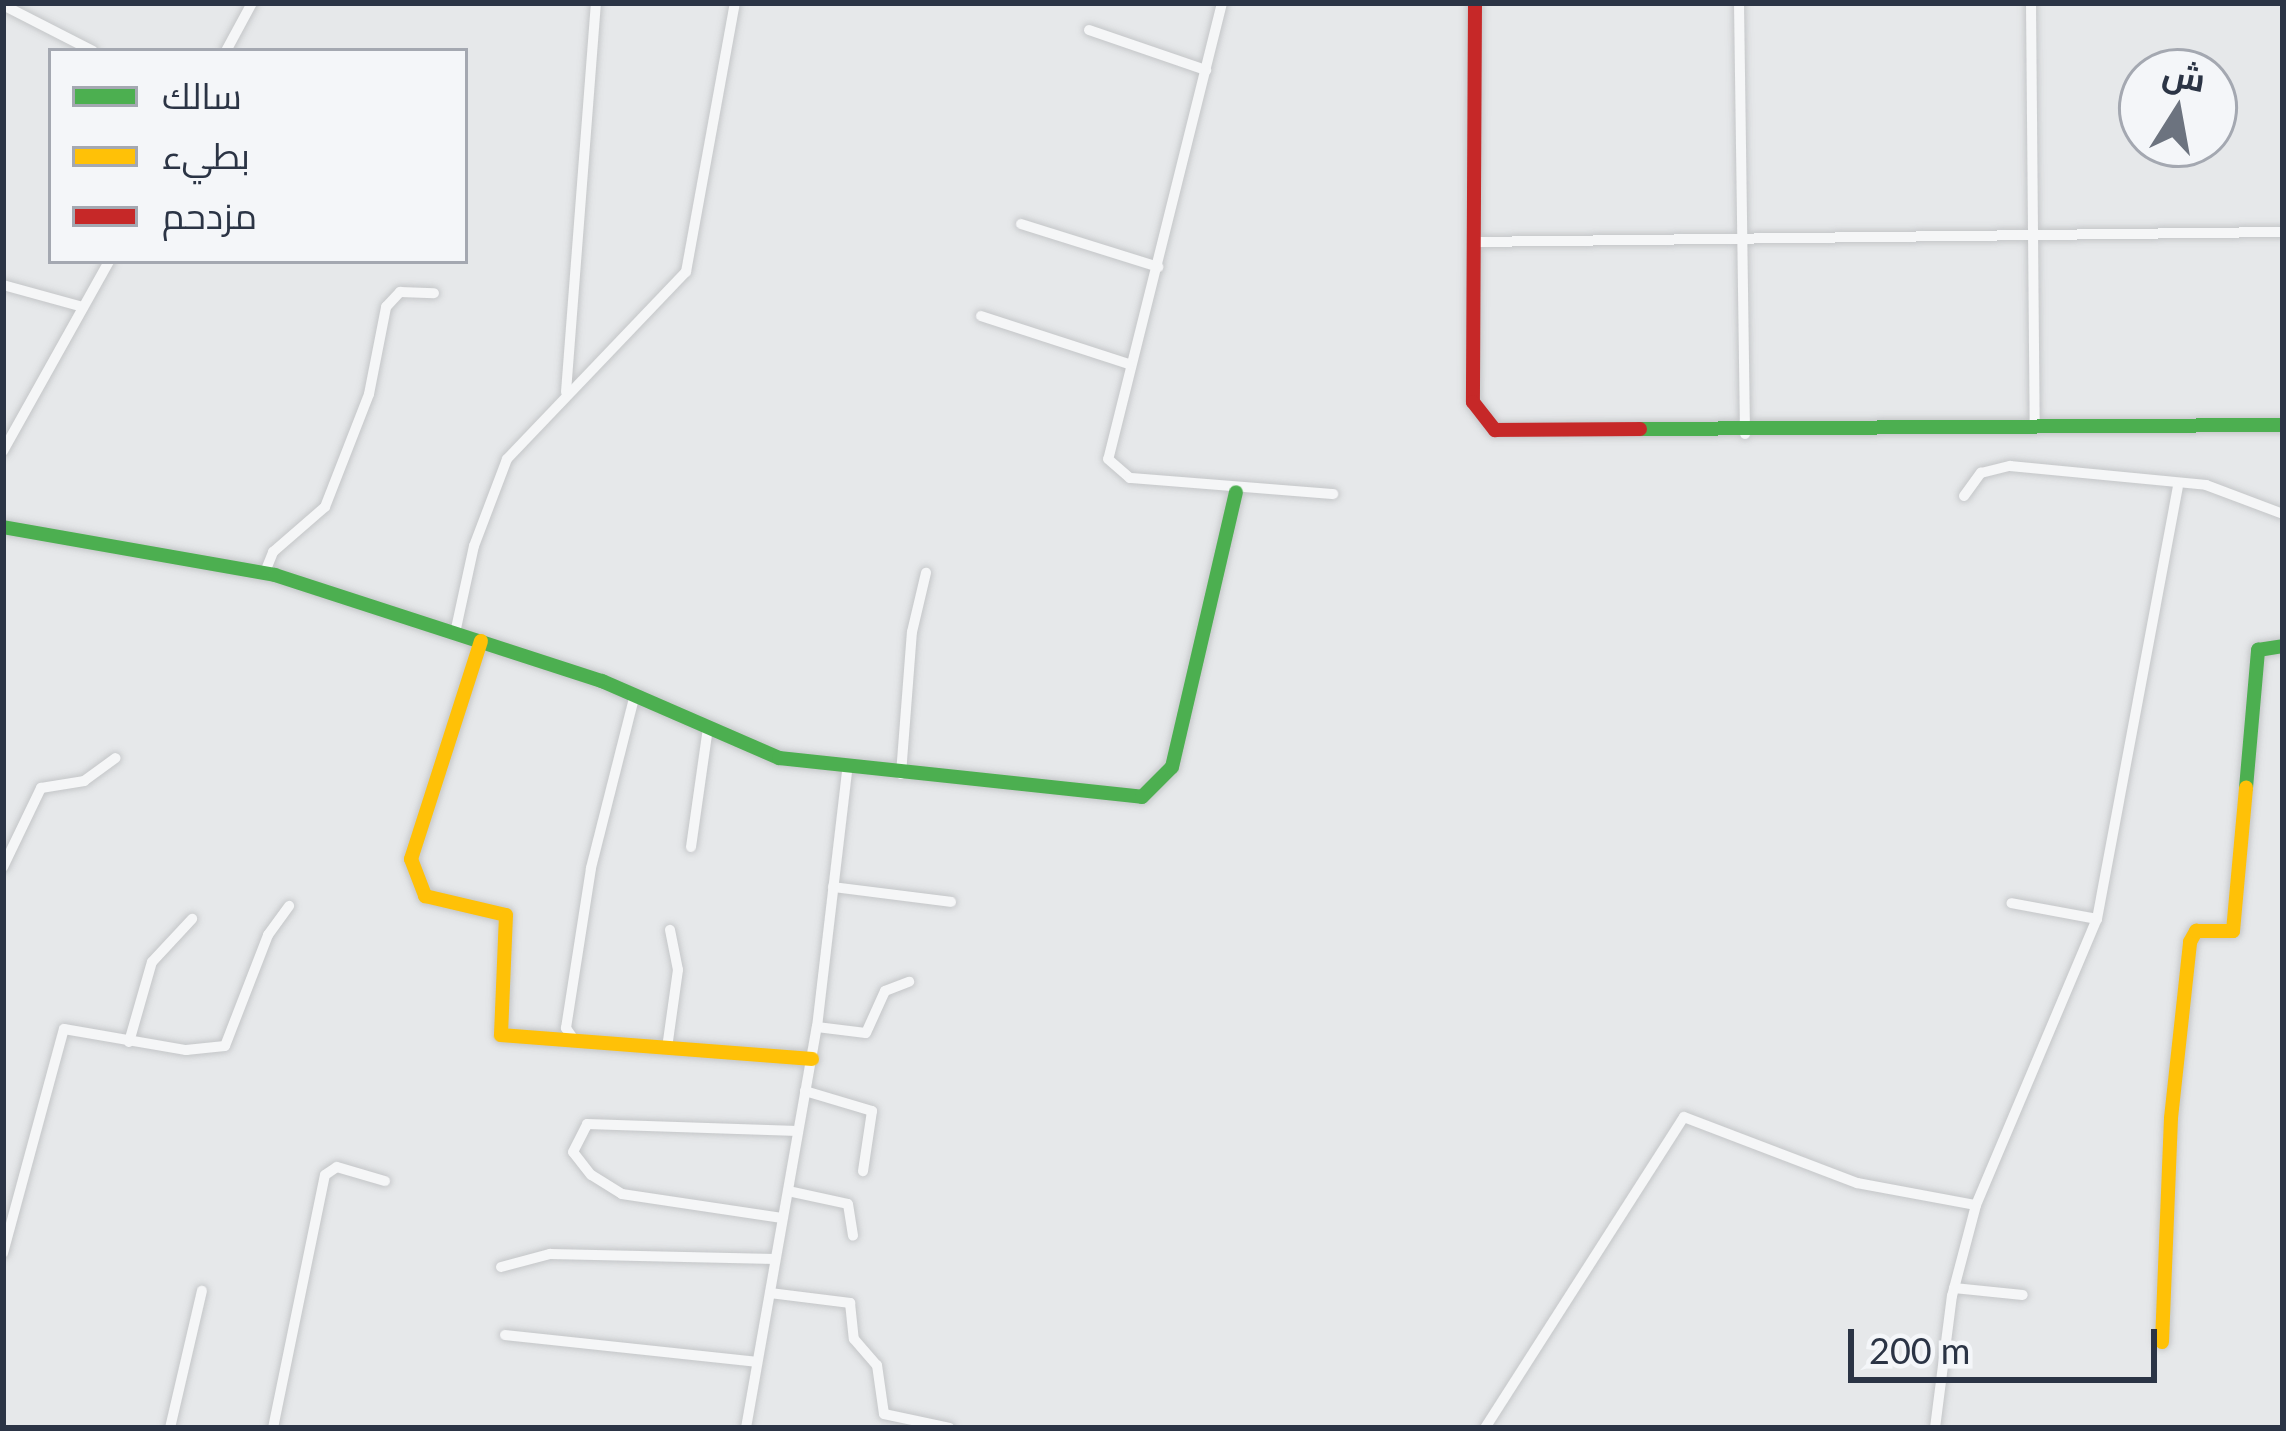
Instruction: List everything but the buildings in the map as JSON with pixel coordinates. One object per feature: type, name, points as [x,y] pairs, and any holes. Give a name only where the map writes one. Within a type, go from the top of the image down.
[{"type":"street","points":[[228,48],[252,3]]},
{"type":"street","points":[[566,392],[596,3]]},
{"type":"street","points":[[454,633],[496,481],[566,392],[686,272],[735,3]]},
{"type":"street","points":[[1222,3],[1158,267],[1108,441],[1116,470],[1236,492],[1333,494]]},
{"type":"street","points":[[1474,3],[1473,402],[1487,426],[1513,434],[1745,434],[2283,425]]},
{"type":"street","points":[[1739,3],[1745,434]]},
{"type":"street","points":[[2031,3],[2036,428]]},
{"type":"street","points":[[3,5],[87,48]]},
{"type":"street","points":[[1089,30],[1207,70]]},
{"type":"street","points":[[1021,224],[1158,267]]},
{"type":"street","points":[[1473,242],[2283,232]]},
{"type":"street","points":[[3,451],[107,264]]},
{"type":"street","points":[[3,285],[83,307]]},
{"type":"street","points":[[265,572],[278,547],[325,507],[369,394],[386,307],[400,292],[434,293]]},
{"type":"street","points":[[981,316],[1129,364]]},
{"type":"street","points":[[1964,496],[1981,473],[2010,466],[2084,478],[2139,476],[2178,488],[2223,489],[2283,514]]},
{"type":"street","points":[[1934,1428],[1954,1288],[1976,1205],[2097,919],[2178,488]]},
{"type":"street","points":[[3,527],[265,572],[635,694],[779,758],[847,771],[1142,797],[1160,787],[1172,767],[1236,492]]},
{"type":"street","points":[[902,774],[912,632],[926,573]]},
{"type":"street","points":[[481,641],[412,870],[425,896],[446,906],[506,915],[501,1035],[812,1059]]},
{"type":"street","points":[[2162,1342],[2171,1118],[2190,942],[2195,931],[2234,931],[2258,650],[2283,646]]},
{"type":"street","points":[[578,1042],[566,1028],[590,868],[635,694]]},
{"type":"street","points":[[691,847],[708,727]]},
{"type":"street","points":[[3,867],[41,788],[84,781],[116,758]]},
{"type":"street","points":[[746,1428],[817,1027],[847,771]]},
{"type":"street","points":[[833,887],[951,902]]},
{"type":"street","points":[[2011,903],[2097,919]]},
{"type":"street","points":[[3,1252],[60,1034],[71,1029],[129,1042],[225,1046],[268,935],[289,906]]},
{"type":"street","points":[[129,1042],[152,962],[192,920]]},
{"type":"street","points":[[667,1048],[678,970],[670,930]]},
{"type":"street","points":[[817,1027],[866,1033],[885,991],[909,982]]},
{"type":"street","points":[[805,1090],[872,1111],[862,1171]]},
{"type":"street","points":[[1485,1428],[1684,1117],[1857,1184],[1976,1205]]},
{"type":"street","points":[[782,1218],[612,1190],[576,1162],[577,1132],[587,1124],[798,1131]]},
{"type":"street","points":[[273,1428],[325,1175],[332,1167],[386,1181]]},
{"type":"street","points":[[788,1190],[848,1204],[853,1236]]},
{"type":"street","points":[[501,1267],[550,1254],[775,1259]]},
{"type":"street","points":[[1954,1288],[2023,1295]]},
{"type":"street","points":[[170,1428],[202,1292]]},
{"type":"street","points":[[770,1293],[850,1303],[854,1339],[877,1365],[884,1414],[950,1428]]},
{"type":"street","points":[[505,1335],[756,1362]]},
{"type":"traffic: fast","points":[[1640,429],[2283,425]]},
{"type":"traffic: fast","points":[[3,527],[275,575],[602,681],[779,758],[1142,797],[1172,767],[1236,492]]},
{"type":"traffic: fast","points":[[2246,788],[2258,650],[2283,646]]},
{"type":"traffic: slow","points":[[481,641],[411,859],[425,896],[506,915],[501,1035],[812,1059]]},
{"type":"traffic: slow","points":[[2162,1342],[2171,1118],[2190,942],[2196,931],[2233,931],[2246,788]]},
{"type":"traffic: jam","points":[[1475,3],[1473,402],[1495,430],[1640,429]]}]
